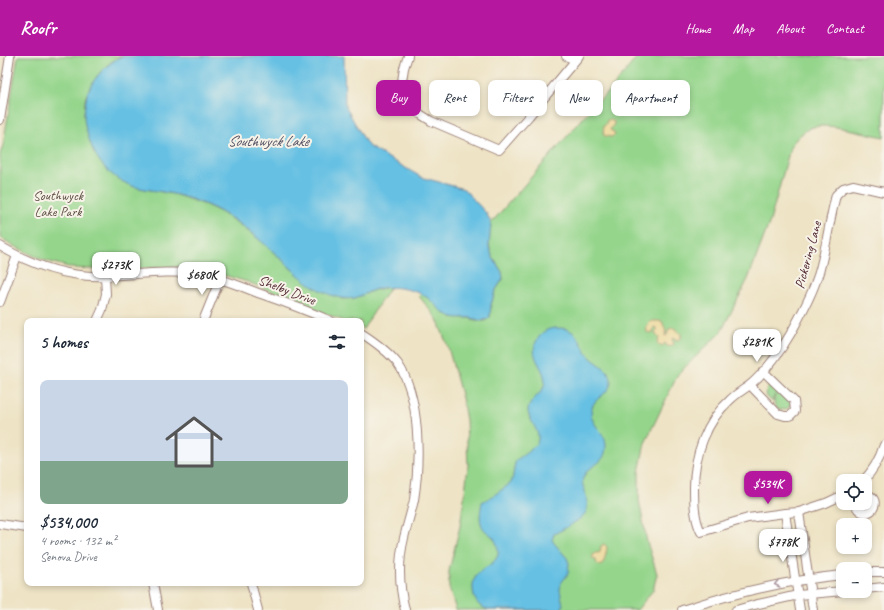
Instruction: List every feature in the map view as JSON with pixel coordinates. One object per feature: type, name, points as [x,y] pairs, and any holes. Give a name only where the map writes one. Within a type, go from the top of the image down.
[{"type":"street","points":[[0,117],[10,56]]},
{"type":"street","points":[[408,56],[402,81],[411,104],[420,114],[431,121],[499,150],[577,58],[566,56]]},
{"type":"street","name":"Pickering Lane","points":[[785,512],[748,518],[701,532],[696,514],[694,480],[698,455],[713,420],[730,400],[750,385],[763,371],[784,344],[807,304],[817,280],[836,195],[842,188],[853,185],[884,192]]},
{"type":"street","name":"Shelby Drive","points":[[0,246],[17,256],[44,267],[82,276],[151,273],[206,275],[324,318]]},
{"type":"street","points":[[0,302],[17,256]]},
{"type":"street","points":[[98,318],[106,294],[105,276]]},
{"type":"street","points":[[204,318],[220,279]]},
{"type":"street","points":[[310,318],[312,313]]},
{"type":"street","points":[[364,336],[380,346],[398,364],[410,391],[414,408],[418,465],[414,499],[400,554],[402,598],[405,610]]},
{"type":"street","points":[[750,385],[778,414],[790,416],[795,411],[794,401],[763,371]]},
{"type":"street","points":[[868,474],[874,467],[884,445]]},
{"type":"street","points":[[858,510],[868,513],[872,511],[874,508],[874,500],[872,497]]},
{"type":"street","points":[[800,610],[785,512],[799,512],[826,504],[836,499]]},
{"type":"street","points":[[799,512],[813,610]]},
{"type":"street","points":[[0,524],[24,528]]},
{"type":"street","points":[[872,572],[884,572]]},
{"type":"street","points":[[682,610],[732,594],[796,580],[836,575]]},
{"type":"street","points":[[154,586],[158,610]]},
{"type":"street","points":[[252,586],[258,610]]},
{"type":"street","points":[[872,588],[884,587]]},
{"type":"street","points":[[736,610],[798,595],[836,592]]},
{"type":"green space","name":"Southwyck Lake Park","points":[[18,56],[123,56],[117,58],[106,66],[93,82],[86,96],[84,116],[134,187],[174,194],[221,212],[264,243],[295,272],[343,299],[355,298],[374,290],[390,287],[364,327],[364,318],[337,318],[248,282],[203,269],[176,267],[112,270],[72,268],[43,260],[12,245],[0,237],[0,154],[3,145]]},
{"type":"green space","points":[[638,56],[884,56],[884,137],[836,127],[817,126],[804,131],[791,145],[770,221],[748,279],[721,332],[678,374],[645,443],[639,472],[639,500],[647,542],[657,574],[653,590],[637,610],[456,610],[449,588],[449,571],[460,526],[468,466],[466,420],[462,398],[448,347],[437,319],[419,296],[421,294],[429,298],[444,313],[452,317],[485,321],[490,317],[491,305],[495,291],[503,279],[501,270],[493,258],[490,250],[489,241],[491,223],[585,116],[603,116],[603,97],[611,89],[611,116],[690,116],[690,80],[618,80]]},
{"type":"green space","points":[[772,384],[788,394],[791,405],[784,410],[780,410],[775,406],[774,398],[776,394],[773,398],[773,402],[767,397],[767,389]]},
{"type":"sand","points":[[607,120],[614,122],[610,130],[614,132],[615,135],[611,137],[605,136],[603,133]]},
{"type":"sand","points":[[652,321],[662,321],[666,332],[665,336],[667,335],[669,329],[673,328],[681,334],[681,338],[678,340],[673,338],[674,344],[671,346],[667,346],[665,343],[662,346],[657,344],[659,338],[655,333],[657,328],[654,327],[653,332],[647,332],[647,325]]},
{"type":"sand","points":[[604,544],[607,547],[605,556],[603,564],[599,566],[596,560],[593,559],[593,556],[595,553],[600,552],[601,546]]},
{"type":"water","name":"Southwyck Lake","points":[[123,56],[344,56],[345,106],[368,146],[421,177],[464,189],[486,213],[491,223],[489,247],[493,258],[502,272],[503,279],[495,291],[491,305],[490,317],[485,320],[481,320],[449,316],[429,299],[417,292],[401,288],[388,287],[378,289],[351,299],[340,298],[329,294],[319,290],[306,281],[251,232],[221,212],[185,197],[135,187],[115,177],[100,162],[93,150],[88,137],[84,113],[87,94],[94,80],[111,63]]},
{"type":"water","points":[[554,328],[566,329],[573,332],[589,356],[610,375],[611,381],[608,390],[593,404],[591,413],[593,421],[604,437],[606,445],[605,452],[601,461],[590,469],[583,478],[587,504],[586,512],[576,521],[554,534],[552,540],[567,558],[569,563],[568,574],[561,583],[560,590],[563,605],[561,610],[489,610],[476,602],[473,586],[474,579],[482,570],[496,559],[498,554],[498,547],[493,537],[484,529],[480,521],[482,502],[511,483],[516,460],[537,443],[537,431],[528,411],[530,404],[544,386],[545,380],[535,357],[535,344],[541,335]]}]
